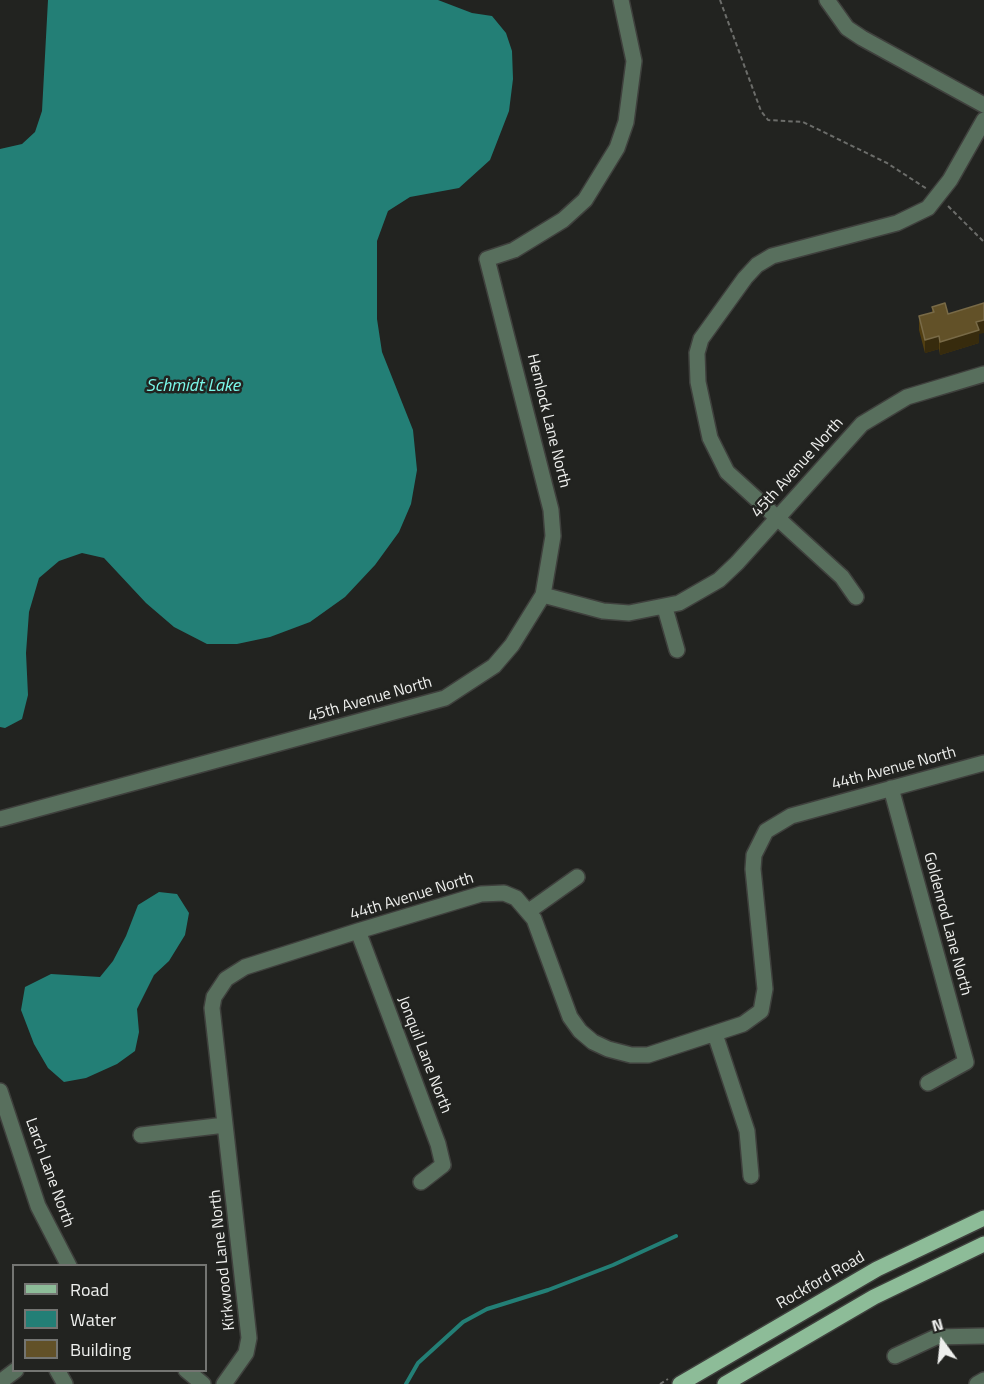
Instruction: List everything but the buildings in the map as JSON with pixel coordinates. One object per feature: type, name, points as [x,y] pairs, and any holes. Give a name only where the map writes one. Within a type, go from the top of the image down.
[{"type":"main road","name":"Rockford Road","points":[[680,1384],[877,1269],[984,1218]]},
{"type":"main road","points":[[725,1384],[874,1297],[984,1244]]},
{"type":"street","name":"Hemlock Lane North","points":[[543,595],[553,536],[551,510],[487,259],[514,250],[563,220],[585,200],[616,148],[626,122],[634,61],[621,0]]},
{"type":"street","points":[[827,0],[847,28],[984,105]]},
{"type":"street","points":[[856,597],[842,577],[734,479],[716,454],[710,438],[696,368],[701,339],[745,278],[757,265],[772,256],[897,223],[928,208],[939,198],[984,120]]},
{"type":"street","name":"45th Avenue North","points":[[0,819],[445,698],[494,666],[512,645],[543,595],[603,611],[629,614],[665,608],[688,598],[719,580],[754,545],[848,437],[883,410],[907,397],[984,374]]},
{"type":"street","points":[[665,608],[677,650]]},
{"type":"street","name":"44th Avenue North","points":[[219,988],[226,979],[245,967],[490,892],[504,893],[516,898],[529,911],[570,1017],[593,1042],[616,1051],[648,1055],[715,1034],[753,1018],[761,1011],[765,1000],[753,869],[754,855],[766,831],[791,816],[984,763]]},
{"type":"street","name":"Goldenrod Lane North","points":[[891,788],[966,1062],[928,1083]]},
{"type":"street","points":[[529,911],[578,877]]},
{"type":"street","name":"Jonquil Lane North","points":[[358,932],[438,1144],[443,1165],[421,1182]]},
{"type":"street","name":"Kirkwood Lane North","points":[[219,988],[212,1008],[249,1338],[246,1353],[224,1384]]},
{"type":"street","points":[[715,1034],[747,1131],[751,1176]]},
{"type":"street","name":"Larch Lane North","points":[[0,1091],[38,1206],[68,1264]]},
{"type":"street","points":[[141,1135],[225,1125]]},
{"type":"street","points":[[895,1356],[936,1337],[984,1336]]},
{"type":"street","points":[[0,1382],[15,1372]]},
{"type":"street","points":[[187,1372],[203,1384]]},
{"type":"street","points":[[977,1384],[984,1380]]},
{"type":"path","points":[[720,0],[761,111],[768,120],[803,122],[887,163],[939,198],[984,242]]},
{"type":"water","name":"Schmidt Lake","points":[[48,0],[438,0],[472,13],[492,16],[506,33],[512,51],[513,79],[509,111],[490,160],[459,188],[410,197],[388,211],[377,241],[377,319],[382,352],[413,430],[417,470],[411,504],[399,532],[375,565],[345,597],[310,622],[270,637],[237,644],[207,644],[174,627],[146,603],[104,558],[82,553],[59,561],[39,578],[29,612],[26,653],[28,695],[22,719],[5,728],[0,727],[0,149],[22,144],[35,132],[42,111]]},
{"type":"water","points":[[159,892],[177,894],[189,913],[185,935],[169,961],[154,975],[137,1009],[139,1032],[135,1051],[117,1064],[86,1078],[64,1082],[48,1068],[34,1044],[21,1010],[25,987],[51,974],[100,977],[113,961],[138,905]]},
{"type":"waterway","points":[[406,1384],[418,1363],[463,1322],[487,1309],[548,1290],[613,1265],[676,1236]]}]
